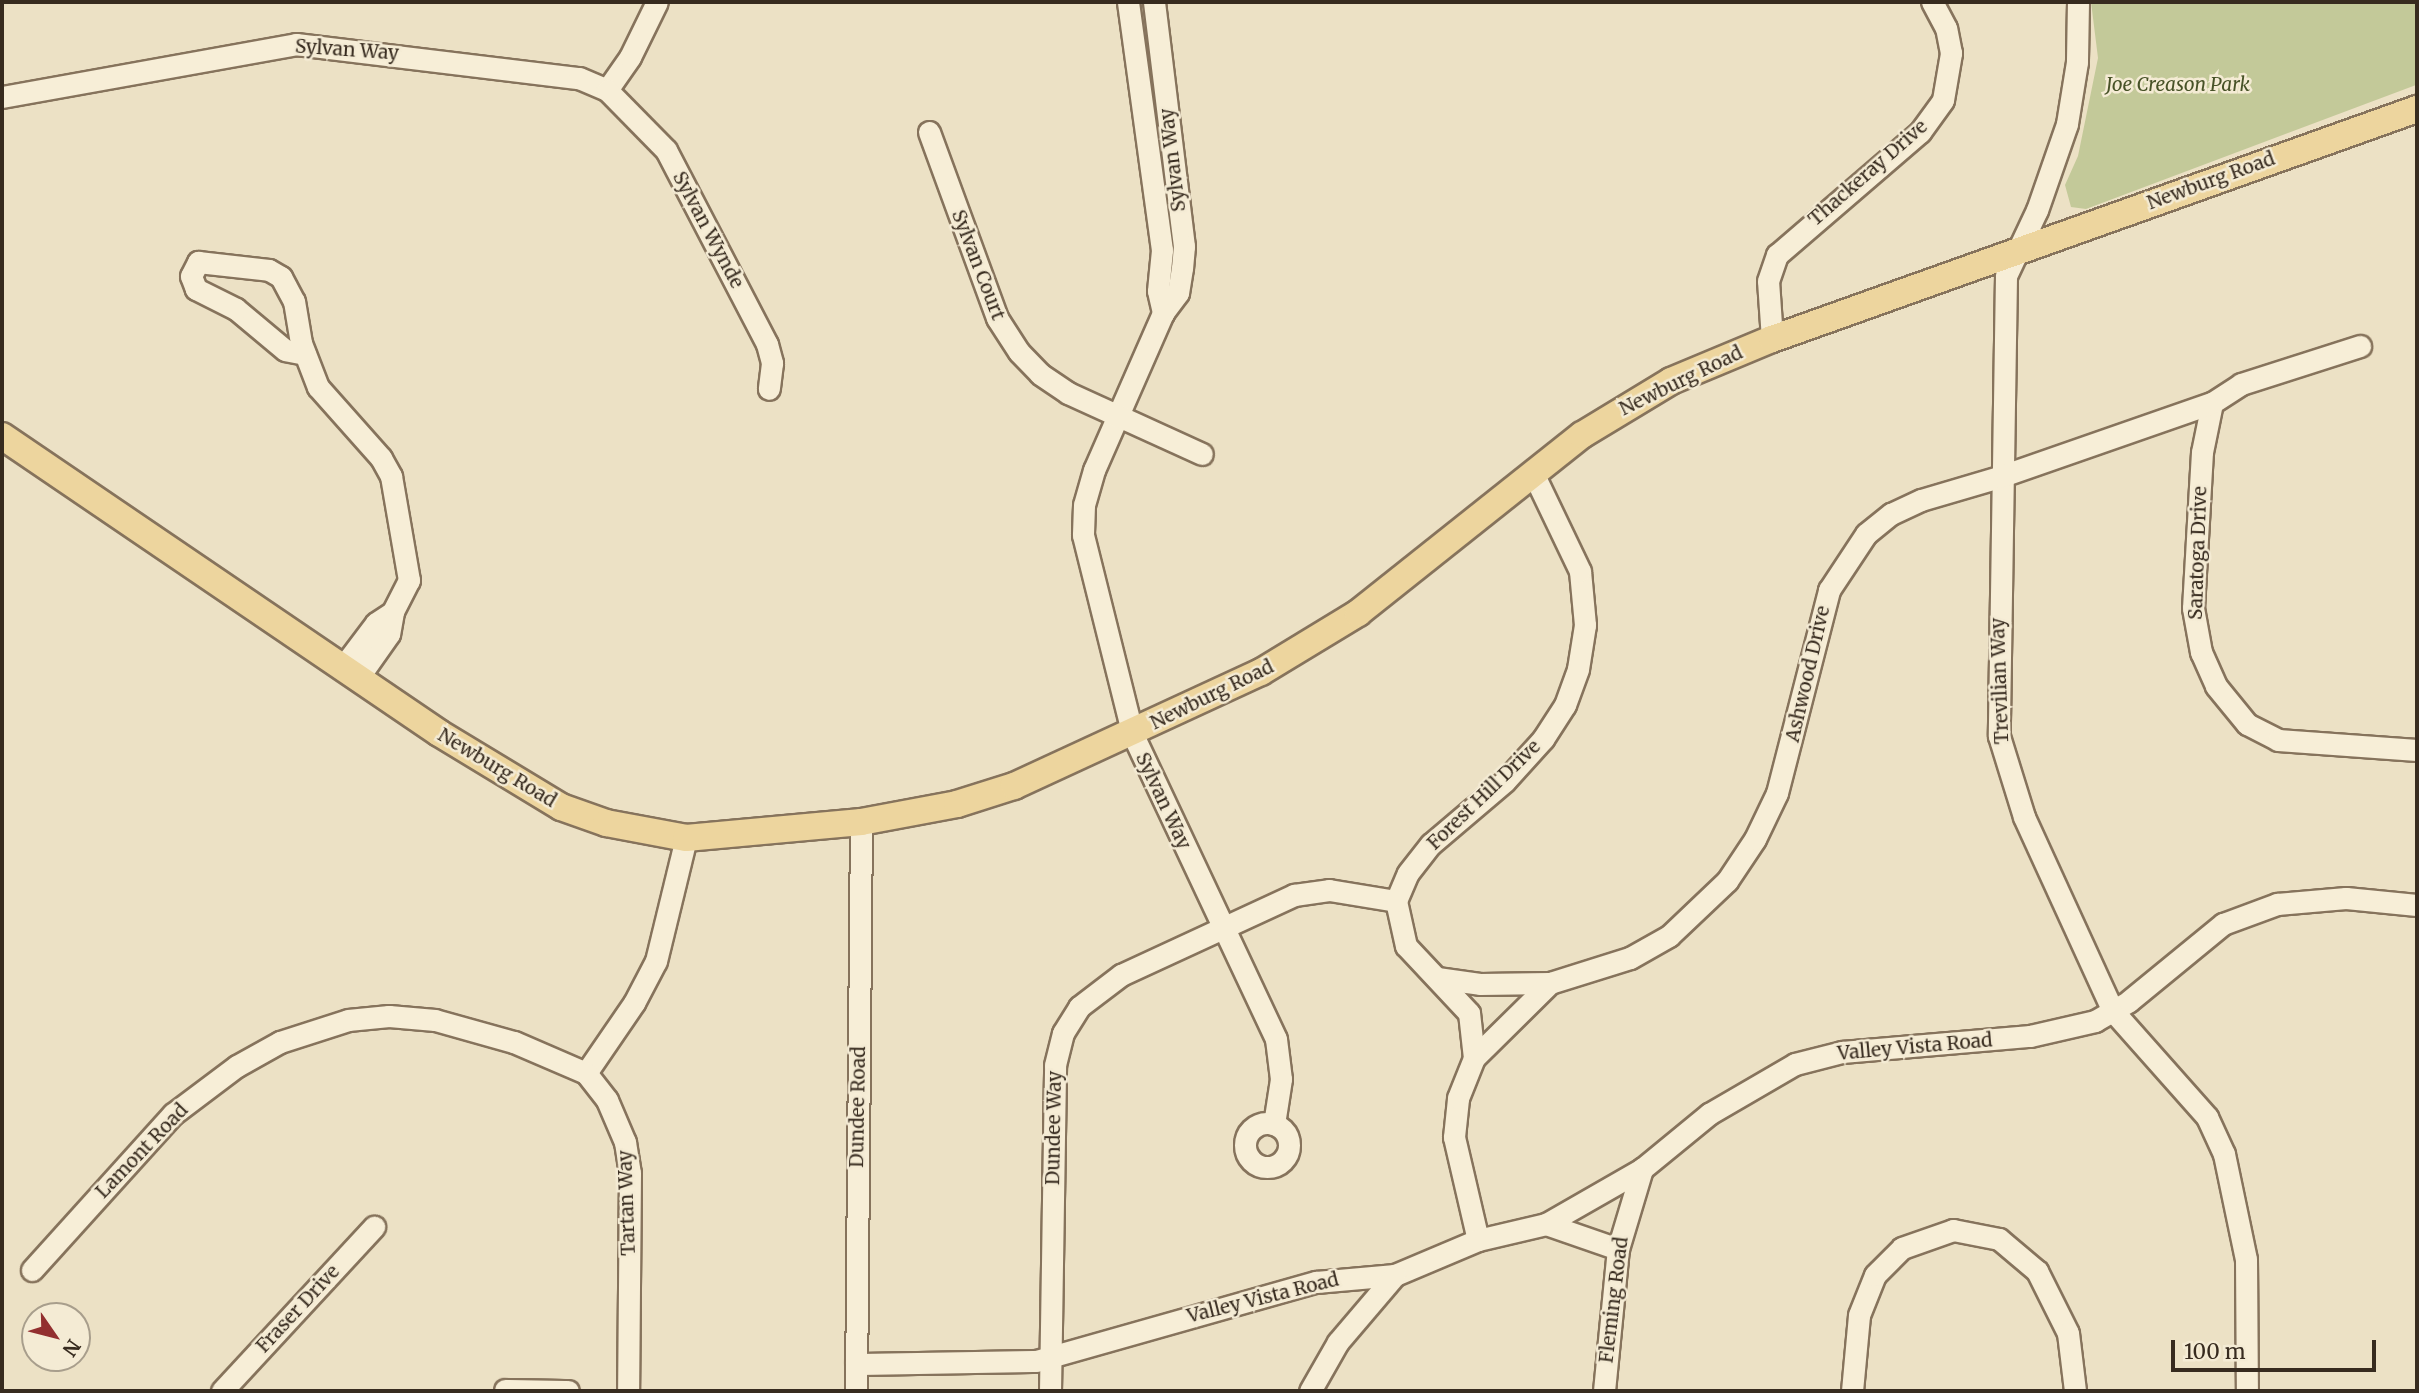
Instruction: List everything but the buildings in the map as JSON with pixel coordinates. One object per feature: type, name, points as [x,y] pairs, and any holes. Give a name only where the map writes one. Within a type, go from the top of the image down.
[{"type":"main road","name":"Newburg Road","points":[[2,436],[509,779],[561,807],[606,823],[687,838],[861,822],[957,804],[1014,786],[1133,735],[1316,642],[1533,473],[1622,408],[1671,381],[1772,339],[2417,108]]},
{"type":"street","name":"Sylvan Way","points":[[1128,2],[1162,250],[1158,291],[1163,313]]},
{"type":"street","name":"Sylvan Way","points":[[1153,2],[1184,246],[1178,293],[1163,313],[1086,493],[1083,535],[1133,735],[1276,1039],[1281,1079],[1273,1124]]},
{"type":"street","name":"Thackeray Drive","points":[[1772,339],[1768,281],[1777,255],[1920,132],[1943,100],[1951,52],[1946,28],[1932,2]]},
{"type":"street","name":"Trevilian Way","points":[[2078,2],[2077,62],[2067,124],[2038,210],[2006,276],[1999,477],[1996,699],[2004,764],[2113,1012],[2207,1117],[2224,1154],[2246,1259],[2247,1391]]},
{"type":"street","points":[[607,90],[631,57],[649,7]]},
{"type":"street","name":"Sylvan Way","points":[[2,97],[296,44],[536,69],[579,78],[607,90]]},
{"type":"street","name":"Sylvan Wynde","points":[[607,90],[666,150],[767,344],[772,363],[769,389]]},
{"type":"street","name":"Sylvan Court","points":[[929,132],[1006,333],[1040,374],[1117,416],[1202,454]]},
{"type":"street","points":[[1157,219],[1180,217]]},
{"type":"street","points":[[305,354],[285,350],[236,309],[196,289],[193,267],[205,260],[269,270],[281,277],[294,301],[305,354],[318,387],[381,458],[391,476],[410,569],[405,593],[393,612],[388,634],[350,673]]},
{"type":"street","name":"Ashwood Drive","points":[[1437,978],[1480,984],[1550,982],[1630,958],[1669,936],[1715,896],[1742,861],[1777,793],[1824,606],[1845,561],[1866,534],[1898,510],[2212,403],[2241,384],[2360,345]]},
{"type":"street","name":"Saratoga Drive","points":[[2212,403],[2202,452],[2193,608],[2201,652],[2216,686],[2247,724],[2278,740],[2417,750]]},
{"type":"street","name":"Forest Hill Drive","points":[[1396,901],[1408,873],[1431,844],[1505,781],[1543,739],[1565,705],[1578,669],[1585,625],[1580,571],[1533,473]]},
{"type":"street","name":"Dundee Road","points":[[856,1391],[861,822]]},
{"type":"street","points":[[586,1073],[634,1003],[656,961],[687,838]]},
{"type":"street","name":"Dundee Way","points":[[1050,1391],[1055,1065],[1063,1033],[1079,1007],[1105,984],[1223,926],[1304,892],[1344,891],[1396,901]]},
{"type":"street","name":"Valley Vista Road","points":[[856,1364],[1052,1357],[1316,1282],[1395,1275],[1478,1240],[1546,1224],[1642,1169],[1709,1114],[1795,1064],[1843,1052],[2030,1036],[2071,1029],[2113,1012],[2202,939],[2256,910],[2315,899],[2417,905]]},
{"type":"street","points":[[1396,901],[1406,947],[1469,1013],[1474,1058]]},
{"type":"street","name":"Ashwood Drive","points":[[1478,1240],[1454,1137],[1458,1098],[1474,1058],[1550,982]]},
{"type":"street","name":"Lamont Road","points":[[32,1270],[173,1114],[237,1066],[305,1032],[368,1017],[435,1020],[514,1042],[586,1073]]},
{"type":"street","name":"Tartan Way","points":[[586,1073],[611,1109],[628,1157],[628,1391]]},
{"type":"street","name":"Fleming Road","points":[[1604,1391],[1618,1250],[1642,1169]]},
{"type":"street","points":[[1546,1224],[1618,1250]]},
{"type":"street","name":"Fraser Drive","points":[[222,1391],[374,1227]]},
{"type":"street","points":[[1852,1391],[1859,1315],[1875,1275],[1902,1248],[1953,1230],[1999,1239],[2037,1271],[2068,1333],[2075,1391]]},
{"type":"street","points":[[1310,1391],[1338,1342],[1395,1275]]},
{"type":"street","points":[[505,1390],[568,1391]]},
{"type":"green space","name":"Joe Creason Park","points":[[2091,2],[2415,2],[2416,85],[2086,209],[2071,207],[2065,185],[2078,156],[2098,58]]}]
